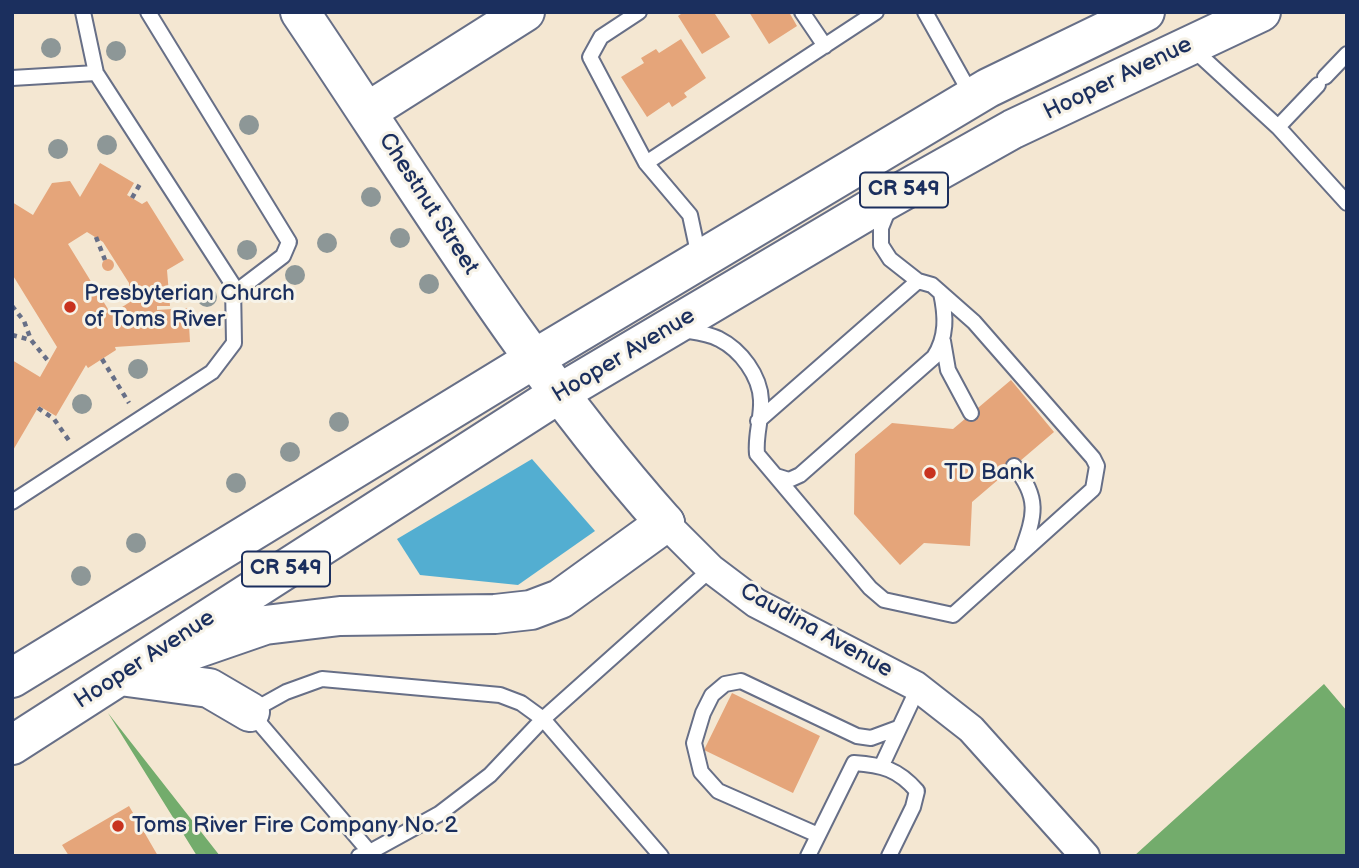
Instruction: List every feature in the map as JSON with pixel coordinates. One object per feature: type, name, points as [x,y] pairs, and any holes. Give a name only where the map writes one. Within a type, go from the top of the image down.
[{"type":"main road","name":"Chestnut Street","points":[[300,12],[368,112],[461,258],[560,393]]},
{"type":"main road","points":[[368,112],[525,12]]},
{"type":"main road","name":"Hooper Avenue","points":[[12,678],[534,359],[973,98],[1144,12]]},
{"type":"main road","name":"Hooper Avenue","points":[[20,734],[120,676],[560,393],[904,190],[1013,128],[1261,12]]},
{"type":"main road","name":"Caudina Avenue","points":[[560,393],[618,471],[665,523]]},
{"type":"main road","points":[[120,676],[265,625],[340,615],[495,614],[531,610],[560,600],[665,523]]},
{"type":"main road","points":[[120,676],[209,688],[250,712]]},
{"type":"street","name":"Caudina Avenue","points":[[665,523],[712,569],[756,604],[918,688],[971,729],[1085,856]]},
{"type":"lane","points":[[12,502],[212,372],[234,343],[233,285],[96,73],[83,12]]},
{"type":"lane","points":[[148,12],[289,242],[283,256],[233,295]]},
{"type":"lane","points":[[639,12],[601,37],[590,57],[646,163],[690,215],[700,260]]},
{"type":"lane","points":[[802,12],[825,46]]},
{"type":"lane","points":[[646,163],[876,12]]},
{"type":"lane","points":[[930,14],[973,98]]},
{"type":"lane","points":[[1188,45],[1278,127],[1347,202]]},
{"type":"lane","points":[[1278,127],[1347,54]]},
{"type":"lane","points":[[12,78],[96,73]]},
{"type":"lane","points":[[670,328],[719,339],[733,349],[756,376],[761,401],[757,454],[870,588],[884,600],[953,615],[1094,489],[1097,466],[1093,458],[974,322],[932,285],[918,281],[890,259],[881,245],[881,228],[889,209],[904,190]]},
{"type":"lane","points":[[758,421],[918,281]]},
{"type":"lane","points":[[940,292],[944,309],[943,340],[948,370],[971,414]]},
{"type":"lane","points":[[776,476],[789,480],[800,475],[934,357],[943,340]]},
{"type":"lane","points":[[1014,466],[1033,497],[1034,513],[1020,555]]},
{"type":"lane","points":[[661,856],[543,719],[521,703],[500,695],[323,679],[286,692],[250,712],[367,855],[439,814],[490,775],[543,719],[712,569]]},
{"type":"lane","points":[[818,835],[718,791],[701,772],[694,743],[712,695],[725,684],[741,681],[857,736],[872,738],[898,728]]},
{"type":"lane","points":[[882,765],[918,688]]},
{"type":"lane","points":[[808,856],[854,762],[882,765],[907,780],[917,791],[913,807],[889,856]]},
{"type":"path","points":[[132,198],[141,184]]},
{"type":"path","points":[[96,237],[105,260]]},
{"type":"path","points":[[12,306],[24,321],[31,341],[49,362]]},
{"type":"path","points":[[12,335],[31,341]]},
{"type":"path","points":[[102,359],[131,405]]},
{"type":"path","points":[[38,408],[54,419],[71,442]]},
{"type":"green space","points":[[1324,684],[1347,711],[1347,856],[1134,856]]},
{"type":"green space","points":[[108,713],[220,856],[197,856]]},
{"type":"water","points":[[532,459],[595,531],[518,585],[420,575],[397,539]]},
{"type":"building","points":[[684,12],[718,12],[715,14],[730,37],[702,54],[678,16]]},
{"type":"building","points":[[749,12],[789,12],[797,26],[769,44]]},
{"type":"building","points":[[681,39],[706,78],[684,93],[687,97],[672,107],[669,102],[647,117],[621,77],[644,63],[641,58],[656,49],[659,53]]},
{"type":"building","name":"Presbyterian Church of Toms River","points":[[100,163],[134,183],[127,195],[142,204],[147,201],[184,260],[167,270],[170,306],[157,306],[157,310],[188,308],[190,342],[115,347],[116,350],[88,368],[86,365],[56,416],[39,406],[12,452],[12,360],[40,377],[57,347],[12,274],[12,202],[33,215],[52,183],[70,181],[80,197]],"holes":[[[87,232],[103,242],[129,283],[130,302],[111,314],[68,244]]]},
{"type":"building","points":[[108,259],[114,265],[108,271],[102,265]]},
{"type":"building","name":"TD Bank","points":[[1011,380],[1054,432],[972,502],[970,546],[924,543],[900,565],[854,514],[855,454],[892,423],[953,429]]},
{"type":"building","points":[[732,693],[820,736],[793,793],[704,750]]},
{"type":"building","name":"Toms River Fire Company No. 2","points":[[129,806],[158,856],[69,856],[62,845]]},
{"type":"place","name":"Presbyterian Church of Toms River","points":[[70,307]]},
{"type":"place","name":"TD Bank","points":[[930,473]]},
{"type":"place","name":"Toms River Fire Company No. 2","points":[[118,826]]}]
